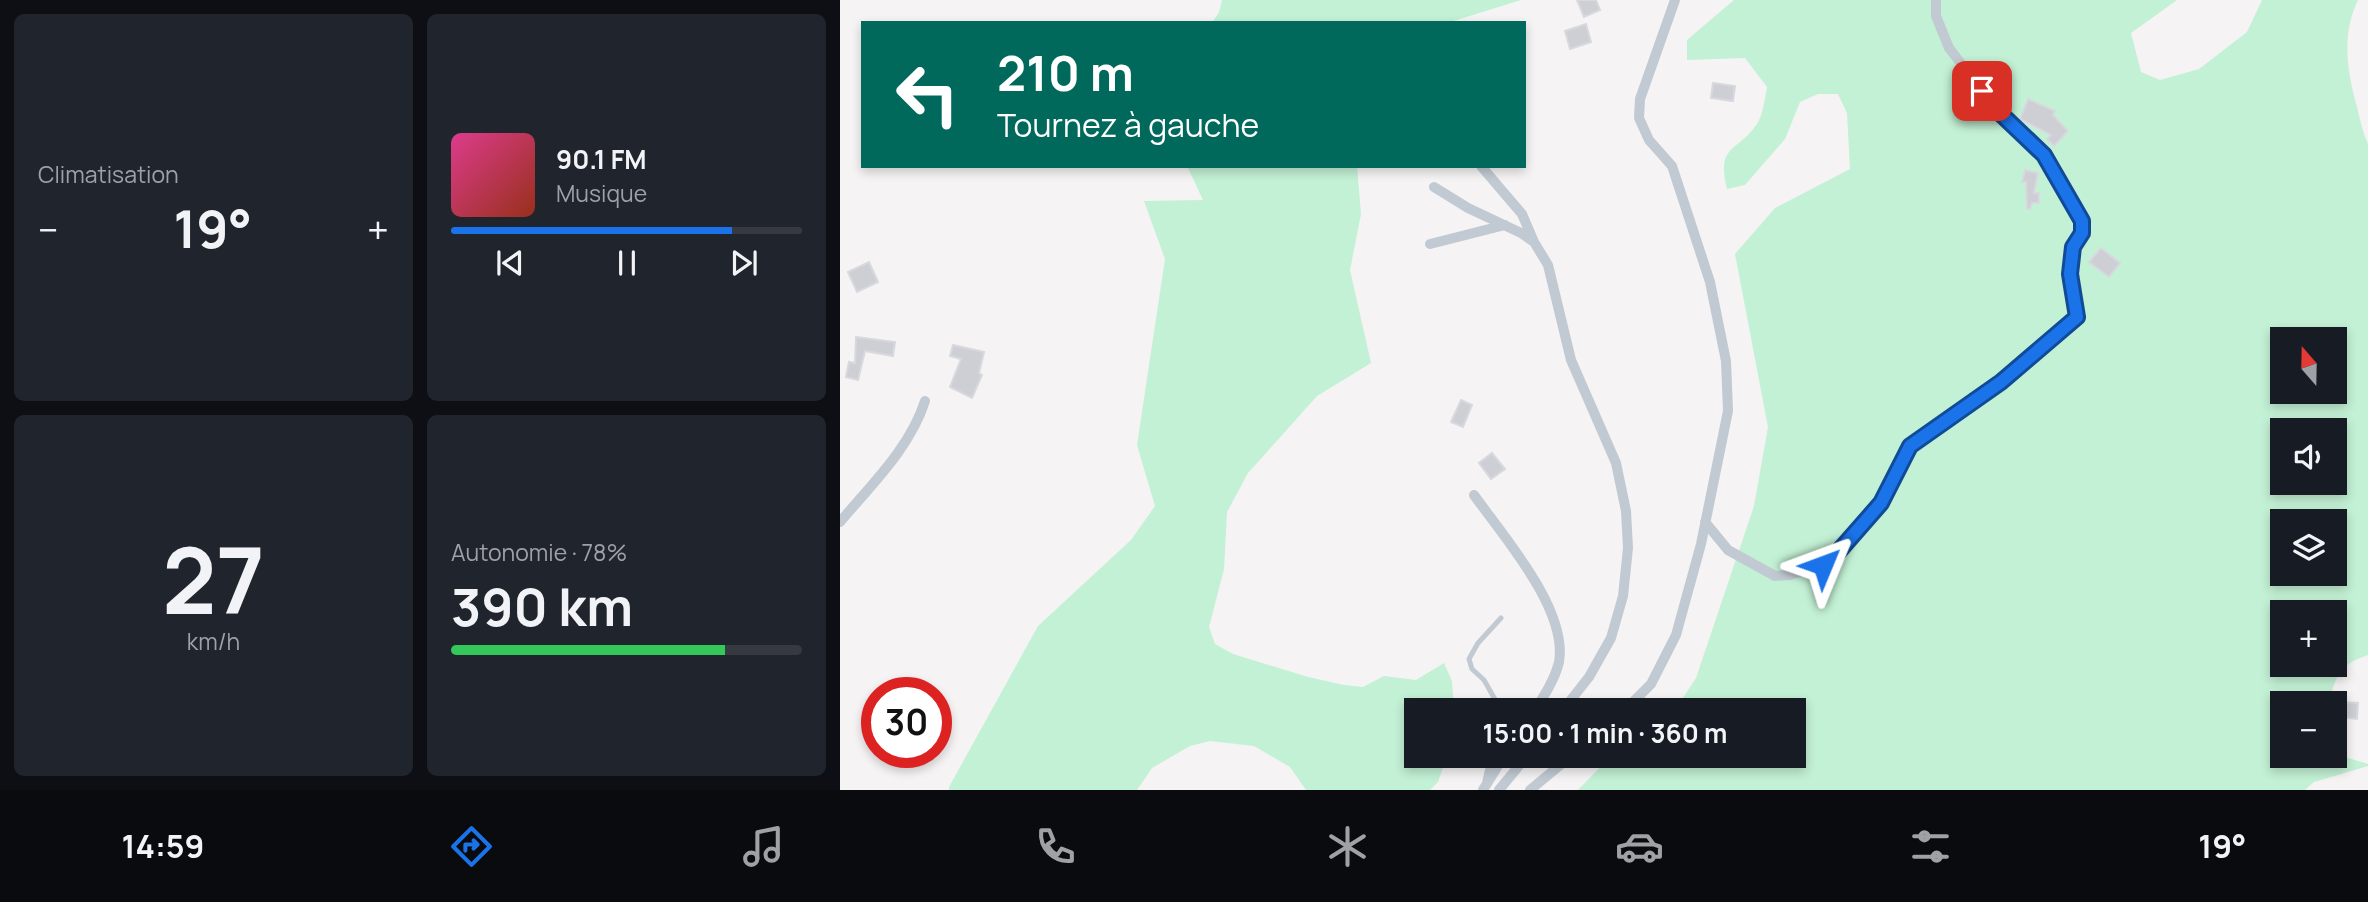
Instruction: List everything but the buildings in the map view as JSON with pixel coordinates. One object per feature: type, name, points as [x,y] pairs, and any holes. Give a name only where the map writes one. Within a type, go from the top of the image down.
[{"type":"street","points":[[1637,698],[1651,684],[1676,635],[1705,522],[1728,411],[1726,361],[1710,282],[1672,166],[1649,139],[1639,118],[1640,99],[1675,0]]},
{"type":"street","points":[[1705,522],[1728,550],[1775,576],[1790,575],[1829,562],[1881,503],[1910,446],[2001,382],[2077,317],[2070,274],[2073,247],[2082,233],[2082,221],[2044,155],[1997,111],[1949,48],[1937,16],[1936,0]]},
{"type":"street","points":[[1484,168],[1522,214],[1534,242],[1544,255],[1553,277],[1571,360],[1616,463],[1626,511],[1628,548],[1623,596],[1611,638],[1590,677],[1573,698]]},
{"type":"street","points":[[1434,187],[1534,242]]},
{"type":"street","points":[[1430,244],[1505,225]]},
{"type":"street","points":[[840,522],[908,437],[919,420],[925,401]]},
{"type":"street","points":[[1474,495],[1544,594],[1559,645],[1559,662],[1542,698]]},
{"type":"street","points":[[1482,790],[1496,768]]},
{"type":"street","points":[[1499,790],[1517,768]]},
{"type":"street","points":[[1530,790],[1557,768]]},
{"type":"lane","points":[[1494,698],[1484,680],[1472,669],[1468,659],[1478,643],[1501,618]]},
{"type":"lane","points":[[1482,790],[1488,768]]},
{"type":"green space","points":[[1222,0],[1521,0],[1453,21],[1213,21]]},
{"type":"green space","points":[[1734,0],[2177,0],[2131,33],[2141,72],[2160,80],[2199,69],[2247,32],[2262,0],[2358,0],[2349,26],[2347,53],[2353,94],[2368,144],[2368,655],[2347,665],[2347,600],[2270,600],[2270,677],[2338,677],[2332,691],[2270,691],[2270,768],[2347,768],[2347,758],[2368,766],[2314,782],[2305,790],[1578,790],[1599,768],[1806,768],[1806,698],[1683,698],[1696,678],[1754,506],[1768,427],[1735,254],[1775,208],[1850,169],[1847,113],[1838,94],[1818,94],[1800,102],[1785,139],[1745,185],[1727,189],[1724,174],[1726,156],[1757,124],[1767,87],[1745,58],[1687,60],[1687,40]]},
{"type":"green space","points":[[1188,168],[1357,168],[1361,214],[1350,270],[1371,363],[1317,396],[1248,473],[1227,512],[1224,569],[1209,627],[1215,644],[1233,654],[1344,685],[1363,687],[1384,676],[1416,680],[1444,663],[1452,681],[1453,698],[1404,698],[1404,768],[1443,768],[1438,782],[1430,790],[1306,790],[1290,767],[1254,746],[1210,741],[1190,746],[1152,768],[1137,790],[949,790],[1038,626],[1131,540],[1155,506],[1137,445],[1165,259],[1144,201],[1203,200]]},
{"type":"route","points":[[1823,565],[1832,559],[1881,503],[1910,446],[2001,382],[2078,315],[2070,274],[2073,247],[2082,233],[2082,221],[2044,155],[2001,114],[1982,91]]}]
